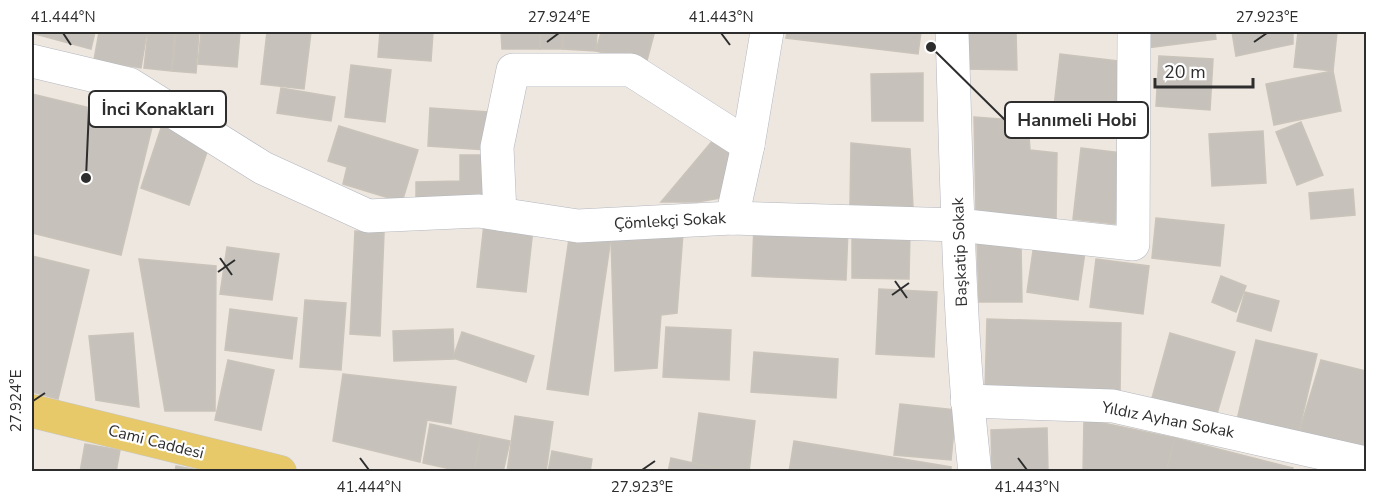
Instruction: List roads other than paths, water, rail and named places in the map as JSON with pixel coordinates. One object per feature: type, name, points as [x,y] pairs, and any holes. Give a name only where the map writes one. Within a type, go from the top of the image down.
[{"type":"main road","name":"Cami Caddesi","points":[[32,411],[271,471]]},
{"type":"street","points":[[732,218],[748,145],[767,32]]},
{"type":"street","name":"Başkatip Sokak","points":[[952,32],[958,225],[967,400],[975,471]]},
{"type":"street","name":"Çömlekçi Sokak","points":[[32,61],[129,84],[263,168],[368,216],[480,211],[578,226],[732,218],[958,225],[1133,244],[1134,32]]},
{"type":"street","points":[[500,214],[497,147],[513,70],[631,70],[748,145]]},
{"type":"street","name":"Yıldız Ayhan Sokak","points":[[967,400],[1113,406],[1366,463]]},
{"type":"place","name":"Hanımeli Hobi","points":[[931,47]]},
{"type":"place","name":"İnci Konakları","points":[[86,178]]}]
